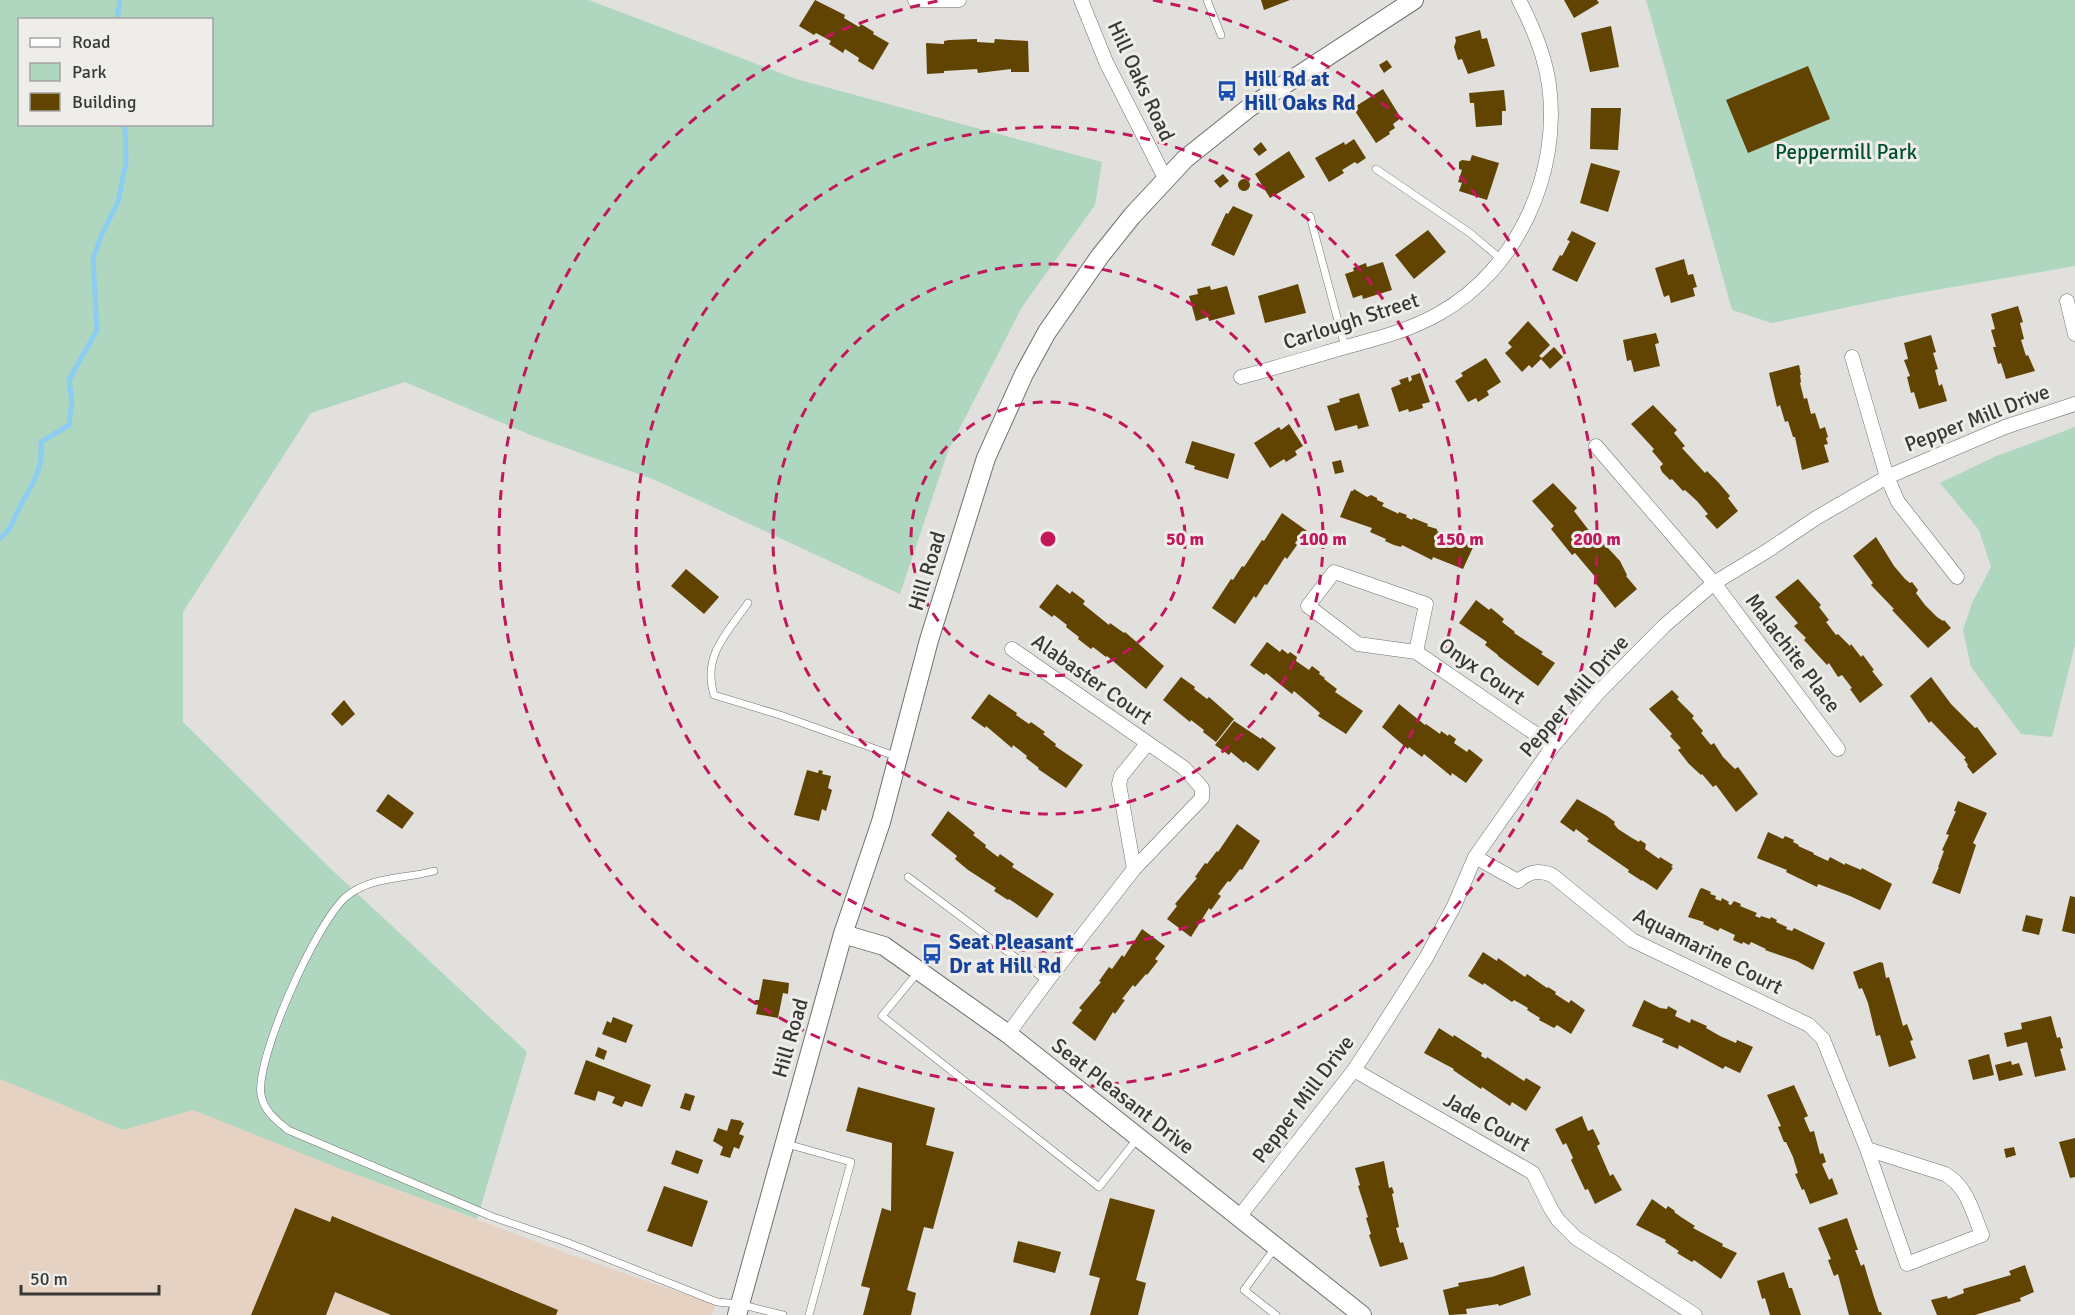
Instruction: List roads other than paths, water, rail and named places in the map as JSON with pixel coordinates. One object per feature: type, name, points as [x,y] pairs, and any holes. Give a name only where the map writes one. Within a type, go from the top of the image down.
[{"type":"street","points":[[915,0],[959,0]]},
{"type":"street","name":"Hill Oaks Road","points":[[1081,0],[1106,62],[1166,180]]},
{"type":"street","name":"Hill Road","points":[[738,1310],[843,934],[881,822],[929,640],[986,458],[1000,424],[1041,343],[1072,294],[1132,216],[1185,159],[1250,107],[1308,67],[1414,0]]},
{"type":"street","name":"Carlough Street","points":[[1241,377],[1413,327],[1441,313],[1480,282],[1501,259],[1523,226],[1534,201],[1547,158],[1551,133],[1549,83],[1539,44],[1519,0]]},
{"type":"street","points":[[2067,301],[2075,334]]},
{"type":"street","points":[[1852,357],[1887,477],[1898,502],[1957,577]]},
{"type":"street","name":"Pepper Mill Drive","points":[[1239,1217],[1354,1070],[1426,958],[1454,906],[1475,857],[1553,746],[1605,686],[1664,626],[1714,583],[1816,518],[1887,477],[2005,427],[2075,404]]},
{"type":"street","name":"Malachite Place","points":[[1596,446],[1714,583],[1838,749]]},
{"type":"street","name":"Onyx Court","points":[[1416,651],[1426,604],[1334,572],[1308,606],[1358,644],[1416,651],[1553,746]]},
{"type":"street","name":"Alabaster Court","points":[[1008,1034],[1134,869],[1202,798],[1202,788],[1184,768],[1012,649]]},
{"type":"street","name":"Alabaster Court","points":[[1134,869],[1119,784],[1121,776],[1147,744]]},
{"type":"street","name":"Aquamarine Court","points":[[1475,857],[1518,881],[1527,874],[1540,871],[1552,875],[1632,940],[1809,1025],[1823,1039],[1867,1149],[1907,1264],[1982,1235],[1964,1190],[1955,1179],[1946,1174],[1867,1149]]},
{"type":"street","name":"Seat Pleasant Drive","points":[[843,934],[884,946],[1008,1034],[1362,1315]]},
{"type":"street","name":"Jade Court","points":[[1354,1070],[1533,1173],[1551,1209],[1576,1238],[1695,1315]]},
{"type":"lane","points":[[1207,0],[1221,35]]},
{"type":"lane","points":[[1376,169],[1470,233],[1501,259]]},
{"type":"lane","points":[[1310,216],[1345,347]]},
{"type":"lane","points":[[748,603],[715,650],[709,680],[714,695],[780,715],[898,757]]},
{"type":"lane","points":[[434,871],[419,876],[385,879],[369,885],[348,894],[331,914],[297,978],[264,1061],[260,1081],[261,1095],[263,1105],[272,1118],[288,1130],[493,1217],[567,1242],[738,1310],[783,1315]]},
{"type":"lane","points":[[908,877],[1047,981]]},
{"type":"lane","points":[[919,970],[882,1016],[1099,1187],[1138,1137]]},
{"type":"lane","points":[[784,1143],[851,1162],[809,1315]]},
{"type":"lane","points":[[1275,1248],[1244,1290],[1276,1315]]},
{"type":"waterway","points":[[117,18],[120,0]]},
{"type":"waterway","points":[[0,538],[11,525],[34,481],[41,460],[41,442],[69,425],[72,402],[69,380],[97,330],[93,259],[118,202],[126,162],[125,126]]},
{"type":"place","name":"Hill Rd at Hill Oaks Rd","points":[[1227,91]]},
{"type":"place","name":"Seat Pleasant Dr at Hill Rd","points":[[932,954]]},
{"type":"park label","name":"Peppermill Park","points":[[1846,152]]}]
